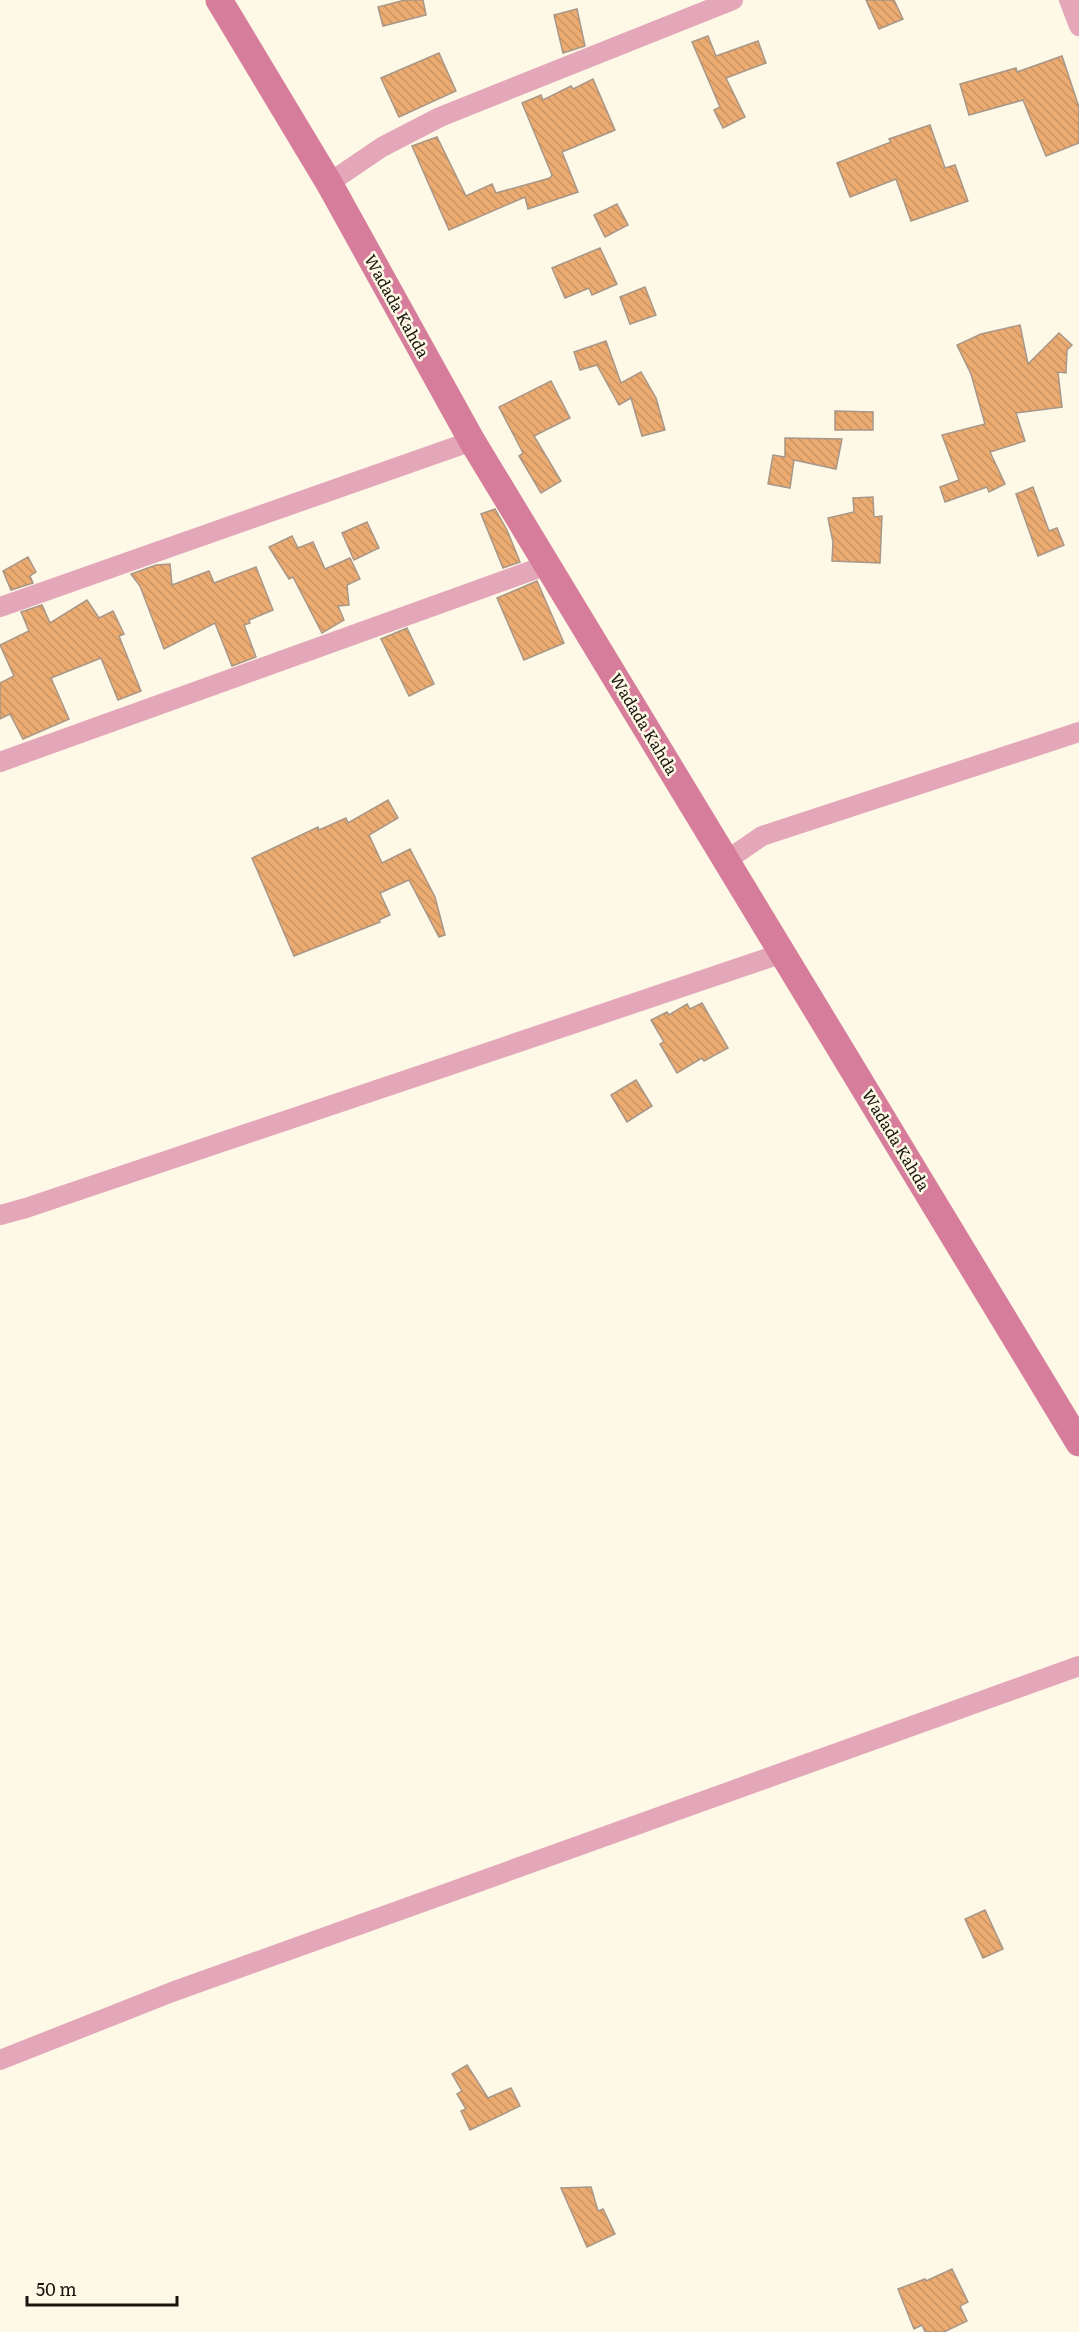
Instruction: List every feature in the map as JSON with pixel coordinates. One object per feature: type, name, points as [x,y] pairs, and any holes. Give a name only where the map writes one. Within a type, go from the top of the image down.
[{"type":"main road","name":"Wadada Kahda","points":[[219,0],[329,183],[472,441],[1079,1443]]},
{"type":"street","points":[[329,183],[382,147],[440,117],[733,0]]},
{"type":"street","points":[[1068,0],[1079,26]]},
{"type":"street","points":[[0,607],[472,441]]},
{"type":"street","points":[[0,762],[548,565]]},
{"type":"street","points":[[727,860],[762,836],[1079,732]]},
{"type":"street","points":[[0,1215],[783,953]]},
{"type":"street","points":[[0,2060],[172,1992],[1079,1666]]},
{"type":"building","points":[[405,0],[423,0],[426,15],[383,26],[378,7]]},
{"type":"building","points":[[866,0],[894,0],[903,19],[879,29]]},
{"type":"building","points":[[577,9],[585,46],[563,53],[554,15]]},
{"type":"building","points":[[708,36],[716,56],[758,41],[766,63],[726,78],[745,117],[723,128],[714,110],[720,107],[692,42]]},
{"type":"building","points":[[439,53],[456,91],[399,117],[381,78]]},
{"type":"building","points":[[1062,56],[1079,107],[1079,143],[1046,156],[1023,100],[969,115],[960,84],[1016,68],[1017,72]]},
{"type":"building","points":[[593,79],[615,130],[562,152],[578,192],[528,209],[525,197],[449,230],[412,146],[437,137],[466,196],[492,184],[496,193],[550,178],[552,175],[522,103],[541,95],[543,100],[571,86],[573,89]]},
{"type":"building","points":[[930,125],[945,168],[955,165],[968,201],[911,221],[896,179],[850,197],[837,163],[891,142],[889,139]]},
{"type":"building","points":[[617,204],[628,225],[605,237],[594,215]]},
{"type":"building","points":[[600,248],[617,284],[592,295],[589,288],[565,298],[552,268]]},
{"type":"building","points":[[645,287],[656,315],[630,324],[620,297]]},
{"type":"building","points":[[1020,325],[1028,364],[1059,333],[1072,345],[1067,350],[1066,373],[1058,372],[1062,407],[1016,413],[1025,441],[990,452],[1005,484],[989,492],[987,487],[945,502],[940,487],[959,480],[942,435],[985,424],[971,374],[957,345],[981,334]]},
{"type":"building","points":[[606,341],[621,383],[641,372],[656,398],[665,430],[642,436],[631,398],[619,405],[597,365],[580,370],[574,352]]},
{"type":"building","points":[[551,381],[570,418],[534,436],[561,481],[541,493],[519,456],[523,453],[499,407]]},
{"type":"building","points":[[835,411],[873,412],[873,430],[835,430]]},
{"type":"building","points":[[785,438],[842,439],[836,469],[794,460],[790,488],[768,484],[773,455],[785,457]]},
{"type":"building","points":[[1033,487],[1049,531],[1057,528],[1064,545],[1038,556],[1016,494]]},
{"type":"building","points":[[873,497],[874,517],[882,516],[880,563],[832,561],[833,542],[828,518],[854,512],[853,498]]},
{"type":"building","points":[[495,509],[507,530],[520,562],[503,568],[481,514]]},
{"type":"building","points":[[367,522],[379,548],[354,560],[342,533]]},
{"type":"building","points":[[292,536],[298,548],[313,542],[325,569],[350,558],[360,579],[347,585],[349,605],[338,606],[344,620],[322,633],[293,577],[289,579],[269,547]]},
{"type":"building","points":[[28,557],[36,572],[30,576],[33,583],[11,590],[3,571]]},
{"type":"building","points":[[170,564],[172,585],[209,571],[214,583],[256,567],[273,610],[249,620],[250,623],[244,625],[256,657],[232,666],[215,623],[164,649],[140,586],[131,574],[156,565]]},
{"type":"building","points":[[537,581],[564,643],[524,660],[497,598]]},
{"type":"building","points":[[87,600],[99,618],[113,611],[124,634],[119,636],[141,691],[118,700],[101,658],[51,678],[69,719],[23,739],[10,714],[0,719],[0,683],[14,676],[0,645],[29,631],[21,612],[42,605],[50,623]]},
{"type":"building","points":[[407,628],[434,684],[409,696],[381,639]]},
{"type":"building","points":[[388,800],[398,818],[369,835],[382,863],[410,849],[435,897],[445,935],[439,937],[409,880],[380,893],[390,915],[379,920],[380,922],[294,956],[252,858],[318,827],[319,830],[346,818],[348,823]]},
{"type":"building","points":[[702,1003],[728,1048],[704,1061],[702,1058],[677,1073],[660,1044],[664,1042],[651,1020],[667,1012],[669,1015],[687,1004],[690,1009]]},
{"type":"building","points":[[636,1080],[652,1106],[627,1122],[611,1095]]},
{"type":"building","points":[[985,1910],[1003,1949],[983,1958],[965,1919]]},
{"type":"building","points":[[467,2065],[488,2098],[511,2088],[520,2106],[470,2130],[461,2111],[466,2109],[457,2094],[462,2091],[452,2074]]},
{"type":"building","points":[[591,2187],[598,2211],[603,2209],[615,2234],[587,2247],[561,2188]]},
{"type":"building","points":[[952,2269],[968,2302],[960,2306],[967,2321],[944,2332],[925,2332],[922,2325],[914,2329],[898,2289],[925,2279],[926,2281]]}]
